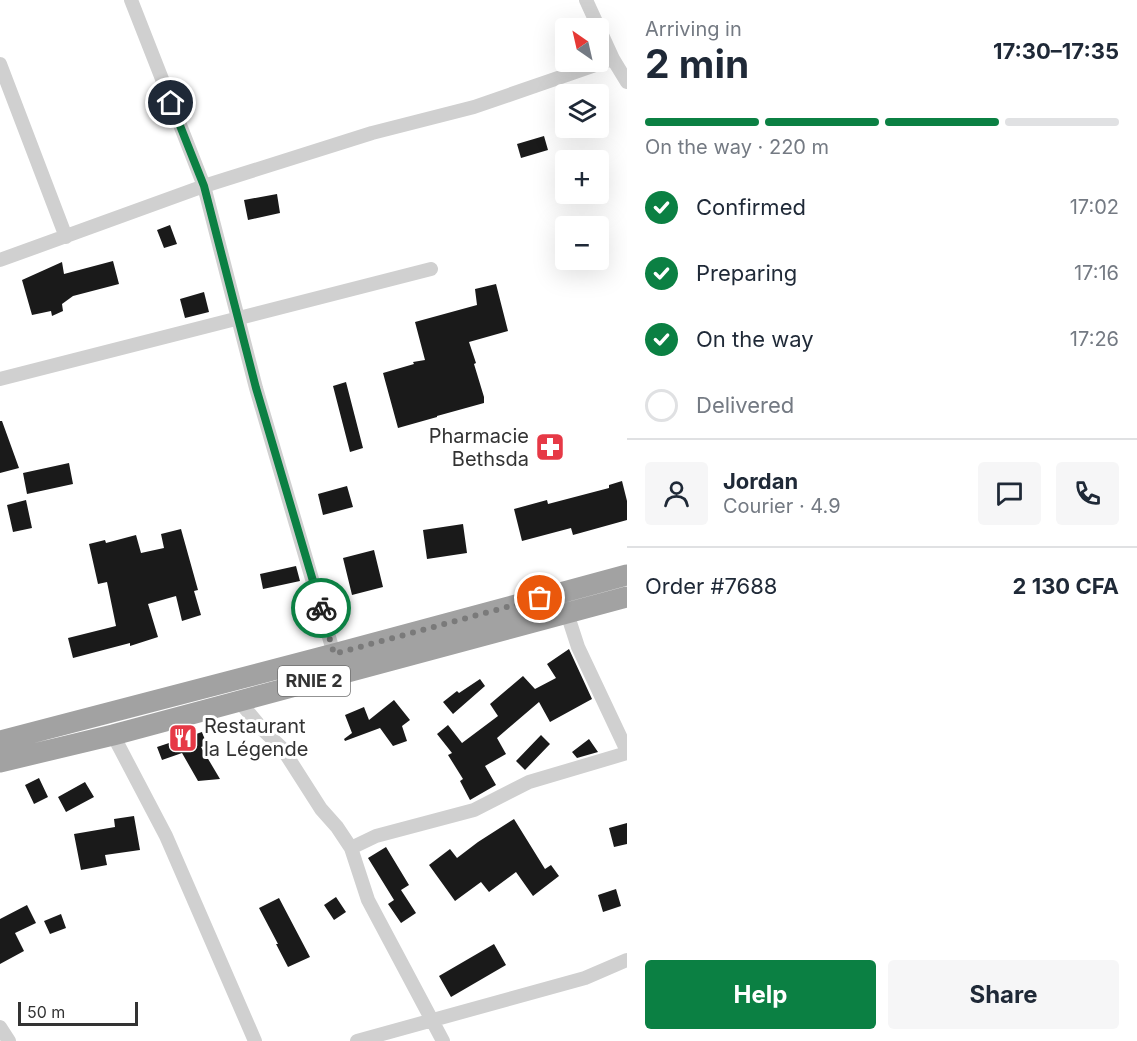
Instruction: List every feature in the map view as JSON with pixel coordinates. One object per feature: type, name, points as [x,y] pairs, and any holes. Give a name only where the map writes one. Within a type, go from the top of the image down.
[{"type":"highway","name":"RNIE 2","points":[[0,741],[627,575]]},
{"type":"highway","name":"RNIE 2","points":[[0,762],[113,735],[627,597]]},
{"type":"street","points":[[131,0],[204,186],[256,388],[334,654]]},
{"type":"street","points":[[586,0],[613,59],[627,82]]},
{"type":"street","points":[[0,260],[204,186],[372,133],[474,107],[613,59]]},
{"type":"street","points":[[0,64],[66,237]]},
{"type":"street","points":[[0,379],[430,269]]},
{"type":"street","points":[[351,848],[375,836],[474,810],[529,782],[627,752],[578,647],[566,614],[563,592]]},
{"type":"street","points":[[238,701],[282,748],[321,809],[351,848],[368,900],[443,1041]]},
{"type":"street","points":[[113,735],[166,836],[255,1041]]},
{"type":"street","points":[[357,1041],[585,978],[627,960]]},
{"type":"street","points":[[0,1027],[9,1041]]},
{"type":"building","points":[[544,136],[548,150],[521,158],[517,144]]},
{"type":"building","points":[[277,194],[280,213],[248,220],[244,200]]},
{"type":"building","points":[[170,225],[177,244],[164,248],[157,230]]},
{"type":"building","points":[[113,261],[119,284],[73,296],[62,304],[63,311],[52,316],[51,311],[32,315],[22,280],[62,262],[64,274]]},
{"type":"building","points":[[496,284],[508,331],[469,342],[484,403],[398,428],[383,373],[425,360],[415,322],[477,305],[475,289]]},
{"type":"building","points":[[204,292],[209,312],[185,318],[180,299]]},
{"type":"building","points":[[346,382],[363,448],[350,452],[333,386]]},
{"type":"building","points":[[0,421],[2,421],[19,468],[0,473]]},
{"type":"building","points":[[69,463],[73,484],[27,494],[23,473]]},
{"type":"building","points":[[622,481],[627,501],[627,520],[573,535],[571,528],[522,541],[514,509],[547,500],[548,504],[609,488],[609,485]]},
{"type":"building","points":[[347,486],[353,507],[323,515],[318,494]]},
{"type":"building","points":[[26,500],[32,528],[13,532],[7,505]]},
{"type":"building","points":[[463,524],[467,553],[427,559],[423,530]]},
{"type":"building","points":[[181,529],[198,590],[194,591],[201,615],[182,621],[176,596],[148,604],[158,637],[130,646],[130,643],[73,658],[68,638],[116,626],[107,582],[98,584],[89,544],[105,540],[106,543],[136,535],[141,553],[164,548],[161,534]]},
{"type":"building","points":[[374,550],[383,587],[352,595],[343,558]]},
{"type":"building","points":[[296,566],[300,581],[263,589],[260,574]]},
{"type":"building","points":[[569,649],[592,699],[550,722],[539,702],[497,738],[506,754],[485,766],[496,785],[470,800],[460,781],[463,779],[448,755],[452,753],[437,734],[448,725],[462,743],[498,716],[490,704],[523,676],[535,689],[556,678],[547,664]]},
{"type":"building","points":[[480,679],[485,686],[453,714],[443,702],[457,691],[459,693]]},
{"type":"building","points":[[394,700],[410,720],[402,726],[407,741],[393,746],[380,728],[345,741],[344,739],[352,733],[345,715],[364,707],[369,720]]},
{"type":"building","points":[[202,732],[207,745],[201,747],[220,779],[198,781],[182,753],[162,760],[157,747]]},
{"type":"building","points":[[541,735],[550,744],[525,770],[516,761]]},
{"type":"building","points":[[589,739],[598,752],[577,758],[572,752]]},
{"type":"building","points":[[39,778],[48,797],[34,804],[25,785]]},
{"type":"building","points":[[85,782],[94,797],[66,812],[58,797]]},
{"type":"building","points":[[134,816],[140,850],[105,855],[107,865],[81,870],[74,834],[115,827],[114,819]]},
{"type":"building","points":[[514,819],[545,869],[551,865],[559,876],[533,896],[516,872],[489,892],[481,882],[455,901],[429,865],[450,849],[457,858]]},
{"type":"building","points":[[627,823],[627,844],[614,847],[609,828]]},
{"type":"building","points":[[386,847],[409,885],[401,890],[416,913],[401,923],[388,904],[394,900],[368,858]]},
{"type":"building","points":[[616,889],[621,906],[603,912],[598,895]]},
{"type":"building","points":[[336,897],[346,912],[334,920],[324,905]]},
{"type":"building","points":[[279,898],[310,957],[288,967],[259,908]]},
{"type":"building","points":[[27,905],[36,923],[15,933],[24,951],[0,964],[0,919]]},
{"type":"building","points":[[61,914],[66,928],[50,934],[44,921]]},
{"type":"building","points":[[494,944],[506,965],[451,997],[439,976]]},
{"type":"way so far","points":[[321,608],[334,654],[540,598]]},
{"type":"place","name":"Pharmacie Bethsda","points":[[550,447]]},
{"type":"place","name":"Restaurant la Légende","points":[[183,738]]},
{"type":"route","points":[[171,103],[204,186],[256,388],[321,608]]}]
